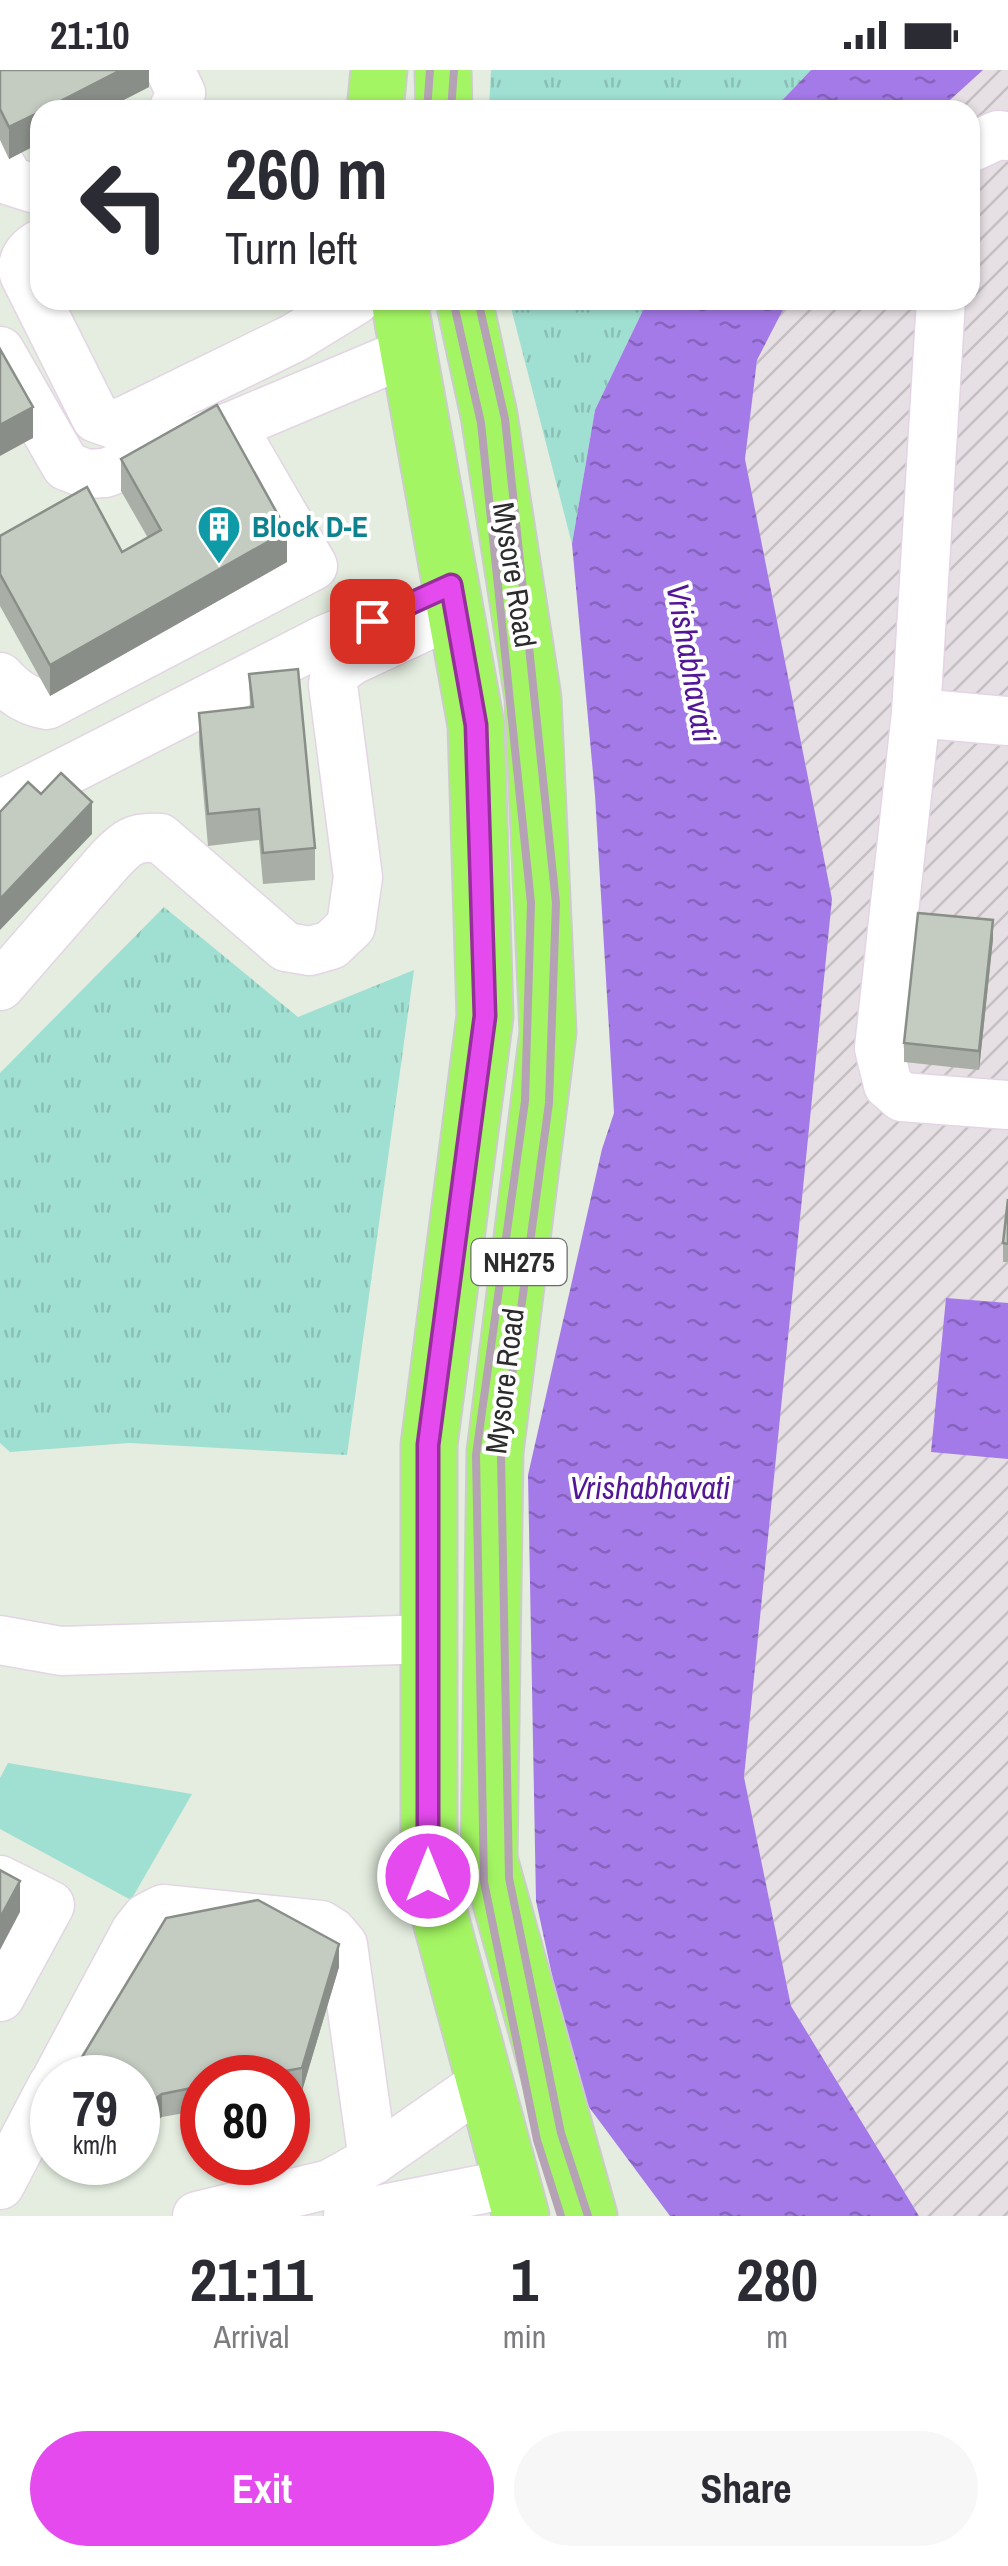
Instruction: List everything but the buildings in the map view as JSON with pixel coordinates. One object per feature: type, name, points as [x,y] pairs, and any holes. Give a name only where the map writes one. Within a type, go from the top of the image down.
[{"type":"highway","points":[[375,100],[379,70]]},
{"type":"highway","points":[[444,70],[444,100]]},
{"type":"highway","name":"Mysore Road","points":[[466,310],[489,415],[533,698],[548,1032],[495,1452],[489,1859],[589,2216]]},
{"type":"highway","name":"Mysore Road","points":[[404,326],[476,725],[485,1016],[428,1445],[428,1876],[517,2200]]},
{"type":"street","points":[[170,70],[181,93],[178,100]]},
{"type":"street","points":[[980,143],[998,135],[1008,136]]},
{"type":"street","points":[[0,164],[10,181],[30,187]]},
{"type":"street","points":[[30,253],[22,265],[30,286]]},
{"type":"street","points":[[42,310],[96,418],[104,422],[126,420],[294,338],[340,310]]},
{"type":"street","points":[[941,310],[916,713],[879,1048],[888,1085],[902,1097],[1008,1106]]},
{"type":"street","points":[[0,350],[51,444],[71,470],[86,474],[104,472],[232,426],[404,326]]},
{"type":"street","points":[[0,677],[11,690],[46,705],[312,566],[232,426]]},
{"type":"street","points":[[0,805],[331,656],[353,660],[454,598]]},
{"type":"street","points":[[0,986],[110,860],[140,836],[160,838],[286,947],[310,952],[331,946],[351,926],[358,877],[331,656]]},
{"type":"street","points":[[916,713],[1008,721]]},
{"type":"street","points":[[0,1640],[60,1651],[428,1638]]},
{"type":"street","points":[[0,1880],[50,1905],[0,1997]]},
{"type":"street","points":[[69,2055],[134,1932],[146,1918],[164,1909],[321,1925],[343,1945],[373,2160]]},
{"type":"street","points":[[198,2216],[330,2184],[373,2160],[486,2081]]},
{"type":"street","points":[[0,2185],[30,2128]]},
{"type":"street","points":[[348,2216],[517,2200]]},
{"type":"shaded area","points":[[983,70],[1008,70],[1008,2216],[919,2216],[791,2006],[744,1777],[832,899],[745,459],[757,360],[783,310],[980,310],[980,100],[950,100]]},
{"type":"green space","points":[[491,70],[811,70],[782,100],[490,100]]},
{"type":"green space","points":[[512,310],[643,310],[595,410],[572,544]]},
{"type":"green space","points":[[164,907],[298,1017],[414,970],[347,1455],[129,1443],[10,1452],[0,1443],[0,1073]]},
{"type":"green space","points":[[8,1763],[192,1794],[131,1900],[0,1829],[0,1778]]},
{"type":"water","points":[[811,70],[983,70],[950,100],[782,100]]},
{"type":"water","name":"Vrishabhavati","points":[[643,310],[783,310],[757,360],[745,459],[832,899],[744,1777],[791,2006],[919,2216],[670,2216],[577,2091],[536,1901],[528,1475],[602,1149],[614,1113],[595,795],[572,544],[595,410]]},
{"type":"water","points":[[946,1298],[1008,1303],[1008,1459],[931,1452]]},
{"type":"railway","points":[[428,100],[430,70]]},
{"type":"railway","points":[[452,100],[454,70]]},
{"type":"railway","points":[[455,310],[481,423],[531,903],[525,1101],[476,1455],[484,1882],[537,2140],[561,2216]]},
{"type":"railway","points":[[480,310],[505,419],[556,903],[549,1103],[501,1456],[509,1878],[561,2133],[588,2216]]},
{"type":"place","name":"Block D-E","points":[[219,565]]},
{"type":"route","points":[[372,621],[451,585],[476,725],[485,1016],[428,1445],[428,1876]]}]
